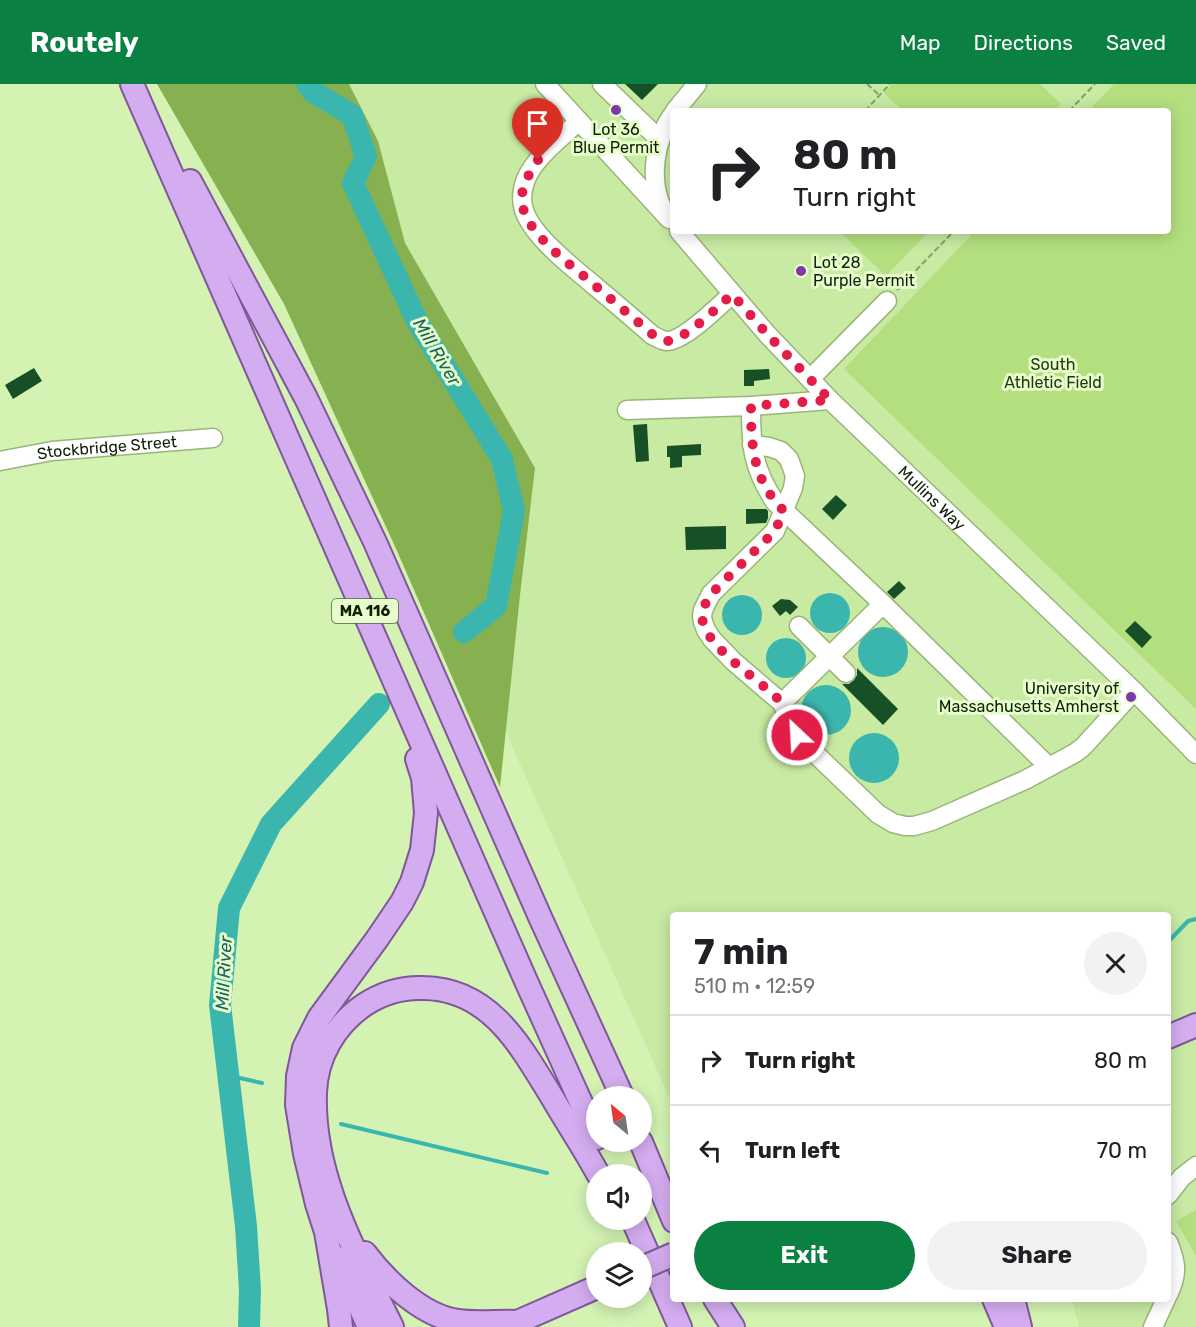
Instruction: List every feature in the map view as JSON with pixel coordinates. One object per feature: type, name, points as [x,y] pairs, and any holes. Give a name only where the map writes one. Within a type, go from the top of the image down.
[{"type":"main road","name":"MA 116","points":[[132,84],[586,1113]]},
{"type":"main road","name":"MA 116","points":[[139,84],[306,398],[375,542],[540,917],[617,1086]]},
{"type":"main road","points":[[317,503],[423,778],[426,813],[422,850],[408,892],[319,1018],[300,1061],[297,1090],[297,1105],[307,1165],[334,1226],[392,1327]]},
{"type":"main road","points":[[341,1327],[334,1226],[328,1184],[319,1149],[315,1094],[320,1063],[333,1036],[351,1016],[378,997],[402,989],[430,988],[470,999],[496,1017],[512,1035],[530,1062],[592,1164]]},
{"type":"main road","points":[[1171,1036],[1196,1025]]},
{"type":"main road","points":[[645,1152],[670,1211]]},
{"type":"main road","points":[[334,1226],[412,1300],[426,1309],[456,1321],[512,1324],[586,1292]]},
{"type":"main road","points":[[334,1226],[350,1283],[369,1327]]},
{"type":"main road","points":[[637,1230],[680,1327]]},
{"type":"main road","points":[[652,1264],[670,1256]]},
{"type":"main road","points":[[652,1284],[671,1327]]},
{"type":"main road","points":[[710,1302],[721,1327]]},
{"type":"main road","points":[[717,1302],[733,1327]]},
{"type":"main road","points":[[995,1302],[1006,1327]]},
{"type":"main road","points":[[1014,1302],[1020,1327]]},
{"type":"street","points":[[545,84],[670,221]]},
{"type":"street","points":[[602,84],[660,140]]},
{"type":"street","name":"Mullins Way","points":[[677,108],[697,84]]},
{"type":"street","name":"Mullins Way","points":[[670,118],[660,140],[655,174],[658,196],[670,219]]},
{"type":"street","points":[[579,122],[538,160],[527,178],[523,193],[523,207],[532,225],[543,239],[652,334],[664,341],[677,339],[712,313],[732,294]]},
{"type":"street","name":"Mullins Way","points":[[682,234],[767,334],[830,400],[1196,753]]},
{"type":"street","points":[[810,379],[887,301]]},
{"type":"street","points":[[627,410],[751,406],[830,400]]},
{"type":"street","points":[[751,406],[752,445],[757,468],[765,487],[775,502],[1049,767]]},
{"type":"street","name":"Stockbridge Street","points":[[0,461],[52,451],[213,438]]},
{"type":"street","points":[[752,445],[781,451],[789,459],[795,476],[793,488],[775,531],[711,594],[702,616],[706,630],[733,661],[782,703],[791,724],[802,741],[888,821],[901,826],[914,826],[932,821],[1025,780],[1083,747],[1134,691]]},
{"type":"street","points":[[775,531],[798,524]]},
{"type":"street","points":[[782,703],[883,604]]},
{"type":"street","points":[[799,626],[846,672]]},
{"type":"street","points":[[1171,1191],[1196,1166]]},
{"type":"street","points":[[1171,1249],[1176,1268],[1171,1288]]},
{"type":"street","points":[[1153,1327],[1165,1302]]},
{"type":"path","points":[[867,84],[879,95]]},
{"type":"path","points":[[868,108],[890,84]]},
{"type":"path","points":[[1072,108],[1095,84]]},
{"type":"path","points":[[887,301],[951,234]]},
{"type":"shaded area","points":[[157,84],[349,84],[378,141],[405,243],[535,468],[500,787],[397,551],[284,304]]},
{"type":"shaded area","name":"University of Massachusetts Amherst","points":[[216,84],[1196,84],[1196,1327],[1079,1327],[1073,1302],[1171,1302],[1171,912],[670,912],[670,1099]]},
{"type":"green space","points":[[893,84],[1040,84],[1061,104],[1058,108],[900,108],[884,93]]},
{"type":"green space","name":"South Athletic Field","points":[[1114,84],[1196,84],[1196,709],[844,369],[972,234],[1171,234],[1171,108],[1091,108]]},
{"type":"green space","points":[[842,234],[926,234],[886,276]]},
{"type":"green space","points":[[1196,1210],[1196,1256],[1176,1221]]},
{"type":"water","points":[[830,593],[838,594],[844,599],[849,605],[849,621],[844,627],[838,632],[830,633],[822,632],[816,627],[811,621],[810,613],[811,605],[816,599],[822,594]]},
{"type":"water","points":[[742,595],[750,596],[756,601],[761,607],[761,623],[756,629],[750,634],[742,635],[734,634],[728,629],[723,623],[722,615],[723,607],[728,601],[734,596]]},
{"type":"water","points":[[883,627],[897,631],[904,638],[908,652],[904,666],[897,673],[883,677],[869,673],[862,666],[858,652],[862,638],[869,631]]},
{"type":"water","points":[[786,638],[794,639],[800,644],[805,650],[805,666],[800,672],[794,677],[786,678],[778,677],[772,672],[767,666],[766,658],[767,650],[772,644],[778,639]]},
{"type":"water","points":[[826,685],[840,689],[847,696],[851,710],[847,724],[840,731],[826,735],[812,731],[805,724],[801,710],[805,696],[812,689]]},
{"type":"water","points":[[874,733],[888,737],[895,744],[899,758],[895,772],[888,779],[874,783],[860,779],[853,772],[849,758],[853,744],[860,737]]},
{"type":"building","points":[[625,84],[658,84],[642,100]]},
{"type":"building","points":[[34,368],[42,381],[13,399],[5,385]]},
{"type":"building","points":[[769,369],[770,379],[754,381],[754,386],[744,386],[744,370]]},
{"type":"building","points":[[647,424],[649,461],[636,462],[633,425]]},
{"type":"building","points":[[701,444],[701,455],[682,456],[682,467],[670,468],[667,446]]},
{"type":"building","points":[[836,495],[847,505],[833,520],[822,509]]},
{"type":"building","points":[[746,509],[766,509],[768,518],[766,523],[746,524]]},
{"type":"building","points":[[726,526],[726,549],[686,550],[685,527]]},
{"type":"building","points":[[899,581],[906,588],[894,599],[887,592]]},
{"type":"building","points":[[781,599],[790,600],[798,607],[790,615],[786,611],[780,616],[772,606]]},
{"type":"building","points":[[1135,621],[1152,637],[1142,648],[1125,631]]},
{"type":"building","points":[[857,668],[898,709],[883,725],[842,684],[849,684],[854,680]]},
{"type":"waterway","name":"Mill River","points":[[307,84],[313,92],[352,115],[366,156],[353,183],[417,321],[502,459],[514,511],[496,606],[464,632]]},
{"type":"waterway","name":"Mill River","points":[[249,1327],[250,1290],[246,1226],[220,1005],[229,908],[271,824],[379,704]]},
{"type":"waterway","points":[[1171,939],[1188,921],[1196,919]]},
{"type":"waterway","points":[[228,1082],[240,1078],[262,1083]]},
{"type":"waterway","points":[[341,1124],[547,1173]]},
{"type":"place","name":"Lot 36 Blue Permit","points":[[616,110]]},
{"type":"place","name":"Lot 28 Purple Permit","points":[[801,271]]},
{"type":"place","name":"University of Massachusetts Amherst","points":[[1131,697]]},
{"type":"route","points":[[538,160],[527,178],[523,193],[523,207],[532,225],[564,259],[652,334],[664,341],[677,339],[712,313],[732,294],[830,400],[751,406],[753,456],[765,487],[784,511],[775,531],[711,594],[702,616],[706,630],[712,639],[733,661],[782,703],[797,735]]}]
